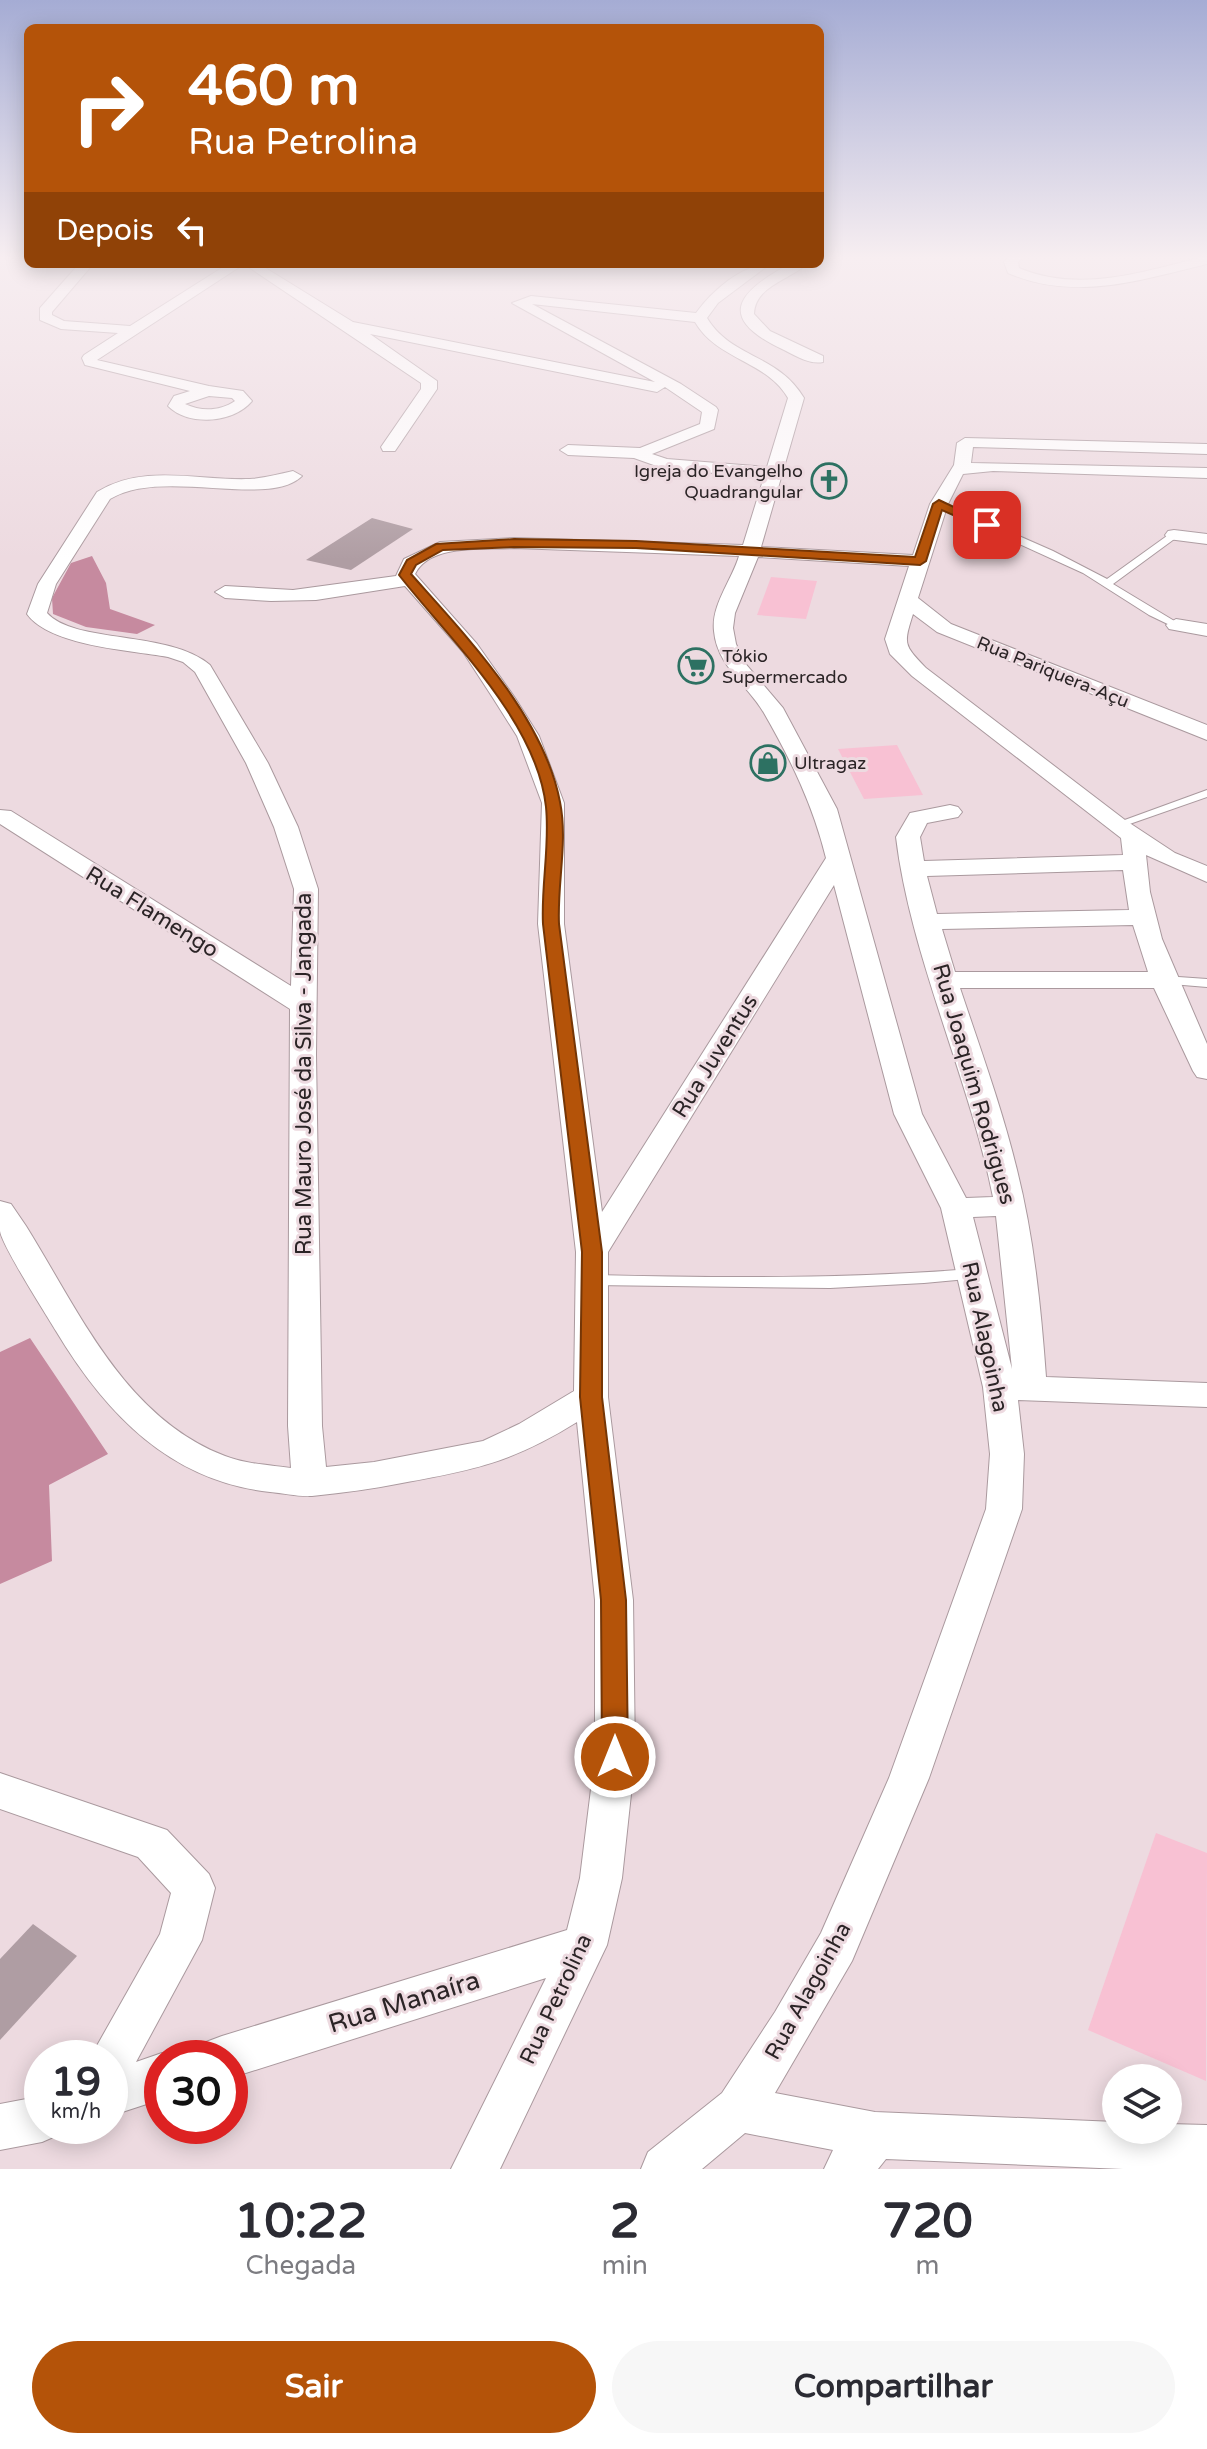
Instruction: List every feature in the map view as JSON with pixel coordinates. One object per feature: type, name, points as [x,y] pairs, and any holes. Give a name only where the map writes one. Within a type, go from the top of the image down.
[{"type":"street","points":[[90,357],[90,362],[209,391]]},
{"type":"street","points":[[389,447],[424,397],[429,381],[395,357]]},
{"type":"street","points":[[510,357],[685,392]]},
{"type":"street","points":[[568,450],[641,453],[708,426],[710,410],[685,392],[619,357]]},
{"type":"street","name":"Rua Alagoinha","points":[[665,2169],[738,2109],[791,2027],[837,1947],[909,1778],[1004,1509],[1015,1388],[972,1274],[956,1208],[908,1114],[825,809],[790,737],[772,708],[735,664],[726,644],[723,628],[725,613],[750,552],[796,398],[790,384],[776,372],[748,357]]},
{"type":"street","points":[[814,357],[818,359]]},
{"type":"street","points":[[962,467],[965,443],[970,442],[1207,449]]},
{"type":"street","points":[[641,453],[641,456],[665,464],[775,473]]},
{"type":"street","points":[[1207,473],[962,467],[954,472],[939,504],[895,639],[897,650],[904,658],[966,710],[1125,830],[1167,858],[1207,875]]},
{"type":"street","name":"Rua Mauro José da Silva - Jangada","points":[[293,476],[248,484],[139,481],[111,489],[103,496],[47,584],[37,614],[45,623],[62,631],[172,652],[190,658],[203,669],[257,763],[296,855],[306,889],[302,1005],[305,1426],[310,1483]]},
{"type":"street","points":[[1174,535],[1207,539]]},
{"type":"street","points":[[225,592],[312,596],[407,580],[405,575],[411,563],[440,547],[455,545],[560,543],[920,561]]},
{"type":"street","name":"Rua Petrolina","points":[[407,580],[451,626],[483,667],[528,736],[553,803],[555,831],[550,892],[556,973],[593,1266],[591,1397],[614,1600],[615,1757],[601,1878],[585,1945],[475,2169]]},
{"type":"street","name":"Rua Pariquera-Açu","points":[[908,598],[927,616],[958,634],[1207,733]]},
{"type":"street","points":[[1176,625],[1207,630]]},
{"type":"street","name":"Rua Joaquim Rodrigues","points":[[950,812],[918,818],[908,837],[913,869],[995,1141],[1010,1206],[1023,1280],[1015,1388]]},
{"type":"street","name":"Rua Flamengo","points":[[3,816],[302,1005]]},
{"type":"street","points":[[1125,830],[1136,862],[1144,917],[1163,980],[1207,1071]]},
{"type":"street","name":"Rua Juventus","points":[[593,1266],[837,860]]},
{"type":"street","points":[[913,869],[1136,862]]},
{"type":"street","points":[[928,922],[1144,917]]},
{"type":"street","points":[[945,980],[1163,980]]},
{"type":"street","points":[[956,1208],[1010,1206]]},
{"type":"street","points":[[0,1211],[113,1390],[150,1427],[186,1453],[238,1475],[310,1483],[384,1474],[497,1450],[591,1397]]},
{"type":"street","points":[[1015,1388],[1207,1395]]},
{"type":"street","points":[[0,1791],[152,1843],[194,1888],[180,1940],[124,2040]]},
{"type":"street","name":"Rua Manaíra","points":[[248,2050],[585,1945]]},
{"type":"street","points":[[738,2109],[862,2152],[1207,2149]]},
{"type":"street","points":[[0,2127],[24,2122]]},
{"type":"lane","points":[[939,504],[1108,583],[1137,606],[1176,625]]},
{"type":"lane","points":[[1108,583],[1174,535]]},
{"type":"lane","points":[[1125,830],[1207,793]]},
{"type":"lane","points":[[1163,980],[1207,983]]},
{"type":"lane","points":[[593,1266],[796,1284],[887,1282],[972,1274]]},
{"type":"shaded area","points":[[92,556],[106,583],[110,609],[155,625],[137,634],[86,627],[53,614],[52,598],[71,563]]},
{"type":"shaded area","points":[[771,577],[817,581],[806,619],[757,615]]},
{"type":"shaded area","points":[[897,745],[923,795],[864,799],[838,749]]},
{"type":"shaded area","points":[[30,1338],[108,1454],[49,1485],[52,1561],[0,1584],[0,1352]]},
{"type":"shaded area","points":[[1156,1833],[1207,1853],[1206,2081],[1182,2071],[1182,2064],[1167,2064],[1088,2030]]},
{"type":"building","points":[[372,518],[413,529],[351,570],[306,560]]},
{"type":"building","points":[[33,1924],[77,1956],[0,2040],[0,1959]]},
{"type":"place","name":"Igreja do Evangelho Quadrangular","points":[[829,481]]},
{"type":"place","name":"Tókio Supermercado","points":[[696,666]]},
{"type":"place","name":"Ultragaz","points":[[768,763]]},
{"type":"route","points":[[615,1757],[614,1600],[591,1397],[592,1252],[551,924],[555,831],[553,803],[528,736],[504,698],[470,648],[405,575],[411,563],[426,553],[440,547],[470,544],[636,545],[920,561],[939,504],[987,525]]}]
